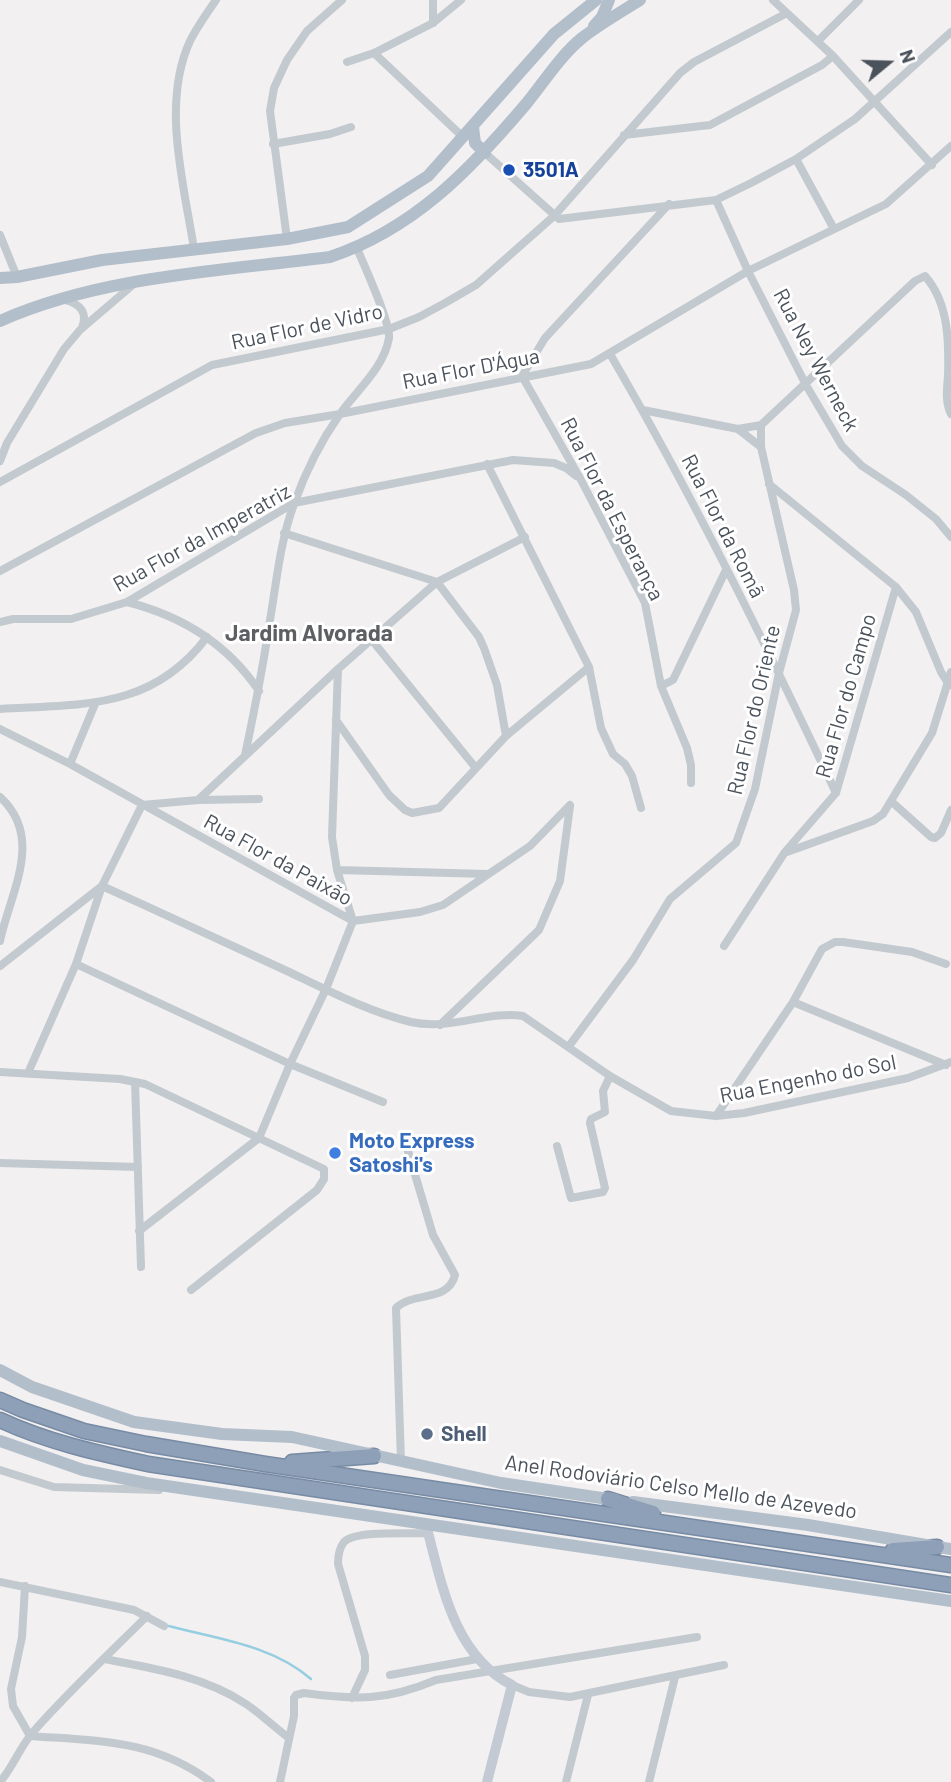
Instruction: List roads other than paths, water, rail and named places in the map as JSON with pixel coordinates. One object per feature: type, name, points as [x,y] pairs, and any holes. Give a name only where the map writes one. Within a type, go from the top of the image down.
[{"type":"highway","name":"Anel Rodoviário Celso Mello de Azevedo","points":[[0,1400],[84,1431],[146,1444],[951,1565]]},
{"type":"highway","points":[[0,1420],[81,1449],[148,1464],[951,1585]]},
{"type":"highway","points":[[265,1464],[374,1456]]},
{"type":"highway","points":[[608,1499],[691,1525]]},
{"type":"highway","points":[[868,1552],[944,1548]]},
{"type":"main road","points":[[0,278],[102,261],[287,239],[348,227],[428,176],[554,34],[596,0]]},
{"type":"main road","points":[[0,321],[59,298],[135,282],[330,257],[357,248],[410,218],[461,177],[485,153],[602,16],[610,0]]},
{"type":"main road","points":[[581,39],[640,0]]},
{"type":"main road","points":[[473,127],[475,143],[485,153]]},
{"type":"main road","name":"Anel Rodoviário Celso Mello de Azevedo","points":[[0,1370],[32,1387],[134,1422],[222,1434],[292,1437],[501,1483],[808,1525],[944,1548]]},
{"type":"main road","points":[[0,1441],[83,1470],[175,1487],[427,1529],[951,1601]]},
{"type":"street","points":[[194,249],[178,143],[177,99],[190,41],[216,0]]},
{"type":"street","points":[[287,239],[270,111],[274,88],[287,60],[307,31],[342,0]]},
{"type":"street","points":[[433,0],[433,23]]},
{"type":"street","points":[[347,62],[374,53],[433,23],[461,0]]},
{"type":"street","points":[[773,0],[833,56],[932,165]]},
{"type":"street","points":[[818,41],[859,0]]},
{"type":"street","name":"Rua Flor de Vidro","points":[[0,482],[212,365],[388,329],[419,317],[476,285],[554,216],[680,73],[694,62],[787,13]]},
{"type":"street","points":[[485,153],[558,219],[716,200],[796,159],[874,103],[951,32]]},
{"type":"street","points":[[374,53],[464,138]]},
{"type":"street","points":[[624,135],[710,125],[822,65],[833,56]]},
{"type":"street","points":[[273,144],[330,134],[351,127]]},
{"type":"street","name":"Rua Flor D'Água","points":[[0,571],[256,433],[285,423],[590,364],[748,271],[887,204],[951,146]]},
{"type":"street","points":[[796,159],[834,229]]},
{"type":"street","name":"Rua Ney Werneck","points":[[716,200],[748,271],[806,385],[842,446],[862,466],[936,519],[951,537]]},
{"type":"street","points":[[522,376],[545,338],[669,204]]},
{"type":"street","points":[[0,235],[16,277]]},
{"type":"street","points":[[245,755],[259,691],[284,533],[294,503],[310,467],[340,414],[385,353],[390,334],[357,248]]},
{"type":"street","points":[[643,410],[738,429],[761,425],[915,281],[925,276],[936,295],[947,325],[947,395],[951,414]]},
{"type":"street","points":[[0,461],[7,443],[64,349],[80,330],[135,282]]},
{"type":"street","points":[[59,298],[75,302],[83,310],[85,319],[80,330]]},
{"type":"street","name":"Rua Flor da Romã","points":[[610,354],[643,410],[726,570],[836,793]]},
{"type":"street","name":"Rua Flor da Esperança","points":[[522,376],[582,480],[645,603],[661,686],[687,748],[691,783]]},
{"type":"street","name":"Rua Flor do Oriente","points":[[569,1046],[633,960],[670,899],[736,843],[755,789],[779,673],[796,610],[794,590],[761,447],[761,425]]},
{"type":"street","points":[[738,429],[761,447]]},
{"type":"street","name":"Rua Flor da Imperatriz","points":[[0,622],[13,619],[71,619],[127,602],[294,503],[513,460],[554,463],[582,480]]},
{"type":"street","points":[[488,464],[589,667],[601,728],[613,754],[625,764],[632,776],[641,808]]},
{"type":"street","points":[[769,484],[896,587],[916,612],[949,684]]},
{"type":"street","points":[[284,533],[437,582],[479,637],[484,648],[497,685],[506,736]]},
{"type":"street","points":[[198,800],[338,669],[437,582],[524,537]]},
{"type":"street","points":[[661,686],[673,680],[726,570]]},
{"type":"street","name":"Rua Flor do Campo","points":[[724,946],[785,852],[836,793],[896,587]]},
{"type":"street","points":[[127,602],[158,610],[207,637],[236,661],[259,691]]},
{"type":"street","points":[[0,709],[95,704],[141,690],[171,675],[196,652],[207,637]]},
{"type":"street","points":[[371,639],[475,767]]},
{"type":"street","points":[[336,720],[389,795],[405,810],[422,812],[439,808],[506,736],[589,667]]},
{"type":"street","points":[[139,1231],[259,1138],[326,989],[353,921],[337,870],[332,837],[338,669]]},
{"type":"street","points":[[785,852],[873,821],[883,814],[932,733],[951,672]]},
{"type":"street","points":[[70,764],[95,704]]},
{"type":"street","name":"Rua Flor da Paixão","points":[[0,729],[70,764],[353,921],[431,909],[451,900],[530,846],[570,806],[562,873],[539,930],[440,1025]]},
{"type":"street","points":[[0,797],[12,811],[20,826],[23,840],[23,862],[18,884],[3,913],[0,941]]},
{"type":"street","points":[[28,1073],[76,964],[102,886],[142,806],[198,800],[260,799]]},
{"type":"street","points":[[892,802],[926,835],[935,838],[942,833],[951,810]]},
{"type":"street","points":[[337,870],[490,874]]},
{"type":"street","points":[[0,966],[102,886]]},
{"type":"street","name":"Rua Engenho do Sol","points":[[102,886],[395,1018],[440,1025],[523,1016],[610,1076],[671,1111],[716,1116],[744,1113],[908,1078],[948,1063]]},
{"type":"street","points":[[716,1116],[793,1002],[822,949],[830,944],[843,942],[912,952],[946,964]]},
{"type":"street","points":[[76,964],[290,1065],[383,1102]]},
{"type":"street","points":[[793,1002],[948,1063]]},
{"type":"street","points":[[0,1072],[135,1082],[320,1165],[325,1176],[321,1186],[191,1290]]},
{"type":"street","points":[[557,1146],[571,1198],[603,1192],[605,1188],[590,1123],[591,1119],[605,1112],[603,1091],[610,1076]]},
{"type":"street","points":[[135,1082],[141,1267]]},
{"type":"street","points":[[401,1462],[397,1308],[404,1301],[443,1292],[451,1286],[455,1275],[433,1235],[408,1151]]},
{"type":"street","points":[[0,1163],[138,1167]]},
{"type":"street","points":[[0,1470],[54,1488],[158,1490],[175,1487]]},
{"type":"street","points":[[352,1698],[365,1670],[365,1656],[338,1563],[339,1552],[343,1544],[357,1536],[427,1529],[453,1619],[477,1659],[489,1671],[512,1685],[529,1692],[570,1697],[723,1665]]},
{"type":"street","points":[[0,1582],[134,1609],[164,1626]]},
{"type":"street","points":[[25,1586],[22,1637],[11,1689],[13,1706],[30,1736]]},
{"type":"street","points":[[0,1782],[30,1736],[85,1675],[147,1616]]},
{"type":"street","points":[[280,1782],[295,1716],[296,1695],[363,1699],[388,1696],[413,1690],[436,1680],[697,1637]]},
{"type":"street","points":[[104,1659],[173,1673],[209,1685],[244,1703],[289,1738]]},
{"type":"street","points":[[390,1675],[477,1659]]},
{"type":"street","points":[[649,1782],[675,1677]]},
{"type":"street","points":[[487,1782],[512,1685]]},
{"type":"street","points":[[566,1782],[588,1695]]},
{"type":"street","points":[[30,1736],[99,1740],[135,1746],[174,1758],[211,1782]]},
{"type":"waterway","points":[[169,1626],[262,1651],[296,1667],[311,1679]]},
{"type":"place","name":"3501A","points":[[509,170]]},
{"type":"place","name":"Moto Express Satoshi's","points":[[335,1153]]},
{"type":"place","name":"Shell","points":[[427,1434]]},
{"type":"district","name":"Jardim Alvorada","points":[[309,633]]}]
